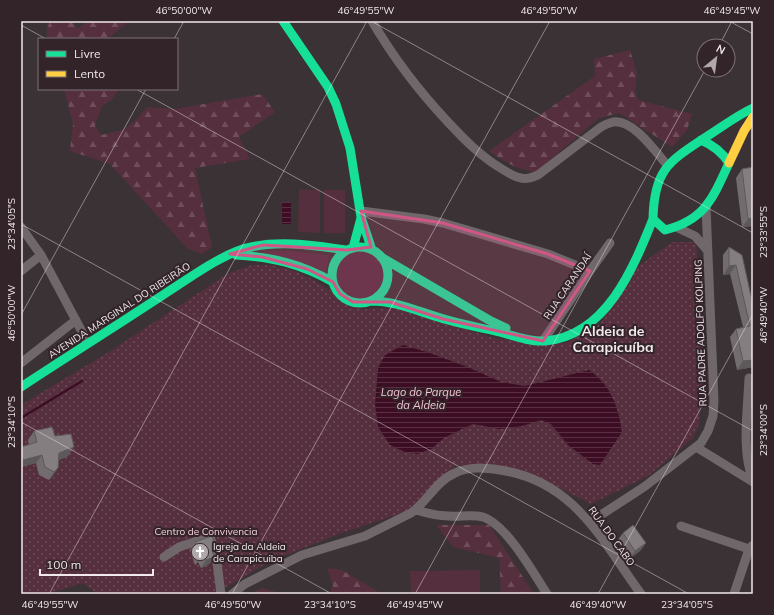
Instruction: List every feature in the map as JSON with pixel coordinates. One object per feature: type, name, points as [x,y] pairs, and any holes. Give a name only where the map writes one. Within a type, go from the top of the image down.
[{"type":"main road","points":[[283,21],[324,81],[336,104],[350,148],[361,214],[372,250],[381,257],[489,320],[527,339]]},
{"type":"main road","points":[[659,235],[653,219],[653,204],[659,178],[667,165],[680,153],[742,113],[753,108]]},
{"type":"main road","points":[[639,252],[659,235],[692,221],[706,207],[718,186],[744,131],[753,117]]},
{"type":"main road","points":[[701,140],[722,153],[729,163]]},
{"type":"main road","points":[[361,214],[350,249],[336,260],[333,267],[333,282],[335,288],[345,299],[362,303],[371,301],[390,302],[444,319],[527,339],[543,341],[556,340],[566,337],[582,329],[594,321],[604,310],[612,300],[639,252],[653,219]]},
{"type":"main road","name":"AVENIDA MARGINAL DO RIBEIRÃO","points":[[21,387],[202,270],[230,254],[249,247],[263,245],[350,249],[363,247],[372,250]]},
{"type":"main road","points":[[230,254],[262,256],[283,261],[307,269],[333,282]]},
{"type":"main road","points":[[371,301],[378,297],[384,290],[387,282],[388,273],[386,264],[381,257]]},
{"type":"street","points":[[372,21],[383,41],[417,88],[466,141],[479,153],[508,173],[520,178],[529,179],[538,175],[601,127],[612,122],[622,122],[632,128],[642,136],[667,165]]},
{"type":"street","name":"RUA PADRE ADOLFO KOLPING","points":[[590,522],[644,487],[696,447],[708,431],[713,416],[714,400],[706,207]]},
{"type":"street","points":[[361,214],[424,219],[444,223],[548,254],[590,270]]},
{"type":"street","points":[[21,227],[41,255],[88,343]]},
{"type":"street","name":"RUA PADRE ADOLFO KOLPING","points":[[678,228],[695,236],[708,251]]},
{"type":"street","name":"RUA CARANDAÍ","points":[[543,341],[590,270],[610,243]]},
{"type":"street","points":[[21,271],[41,255]]},
{"type":"street","points":[[21,363],[76,320]]},
{"type":"street","points":[[750,378],[747,412],[748,456],[749,468],[753,479]]},
{"type":"street","points":[[696,447],[753,482]]},
{"type":"street","name":"RUA DO CABO","points":[[416,510],[438,485],[447,477],[457,472],[470,469],[488,469],[527,476],[562,495],[576,507],[590,522],[641,594]]},
{"type":"street","points":[[232,594],[245,584],[302,555],[365,536],[416,510],[448,516],[473,515],[493,522],[503,531],[515,546],[548,594]]},
{"type":"street","points":[[682,526],[751,547],[734,594]]},
{"type":"street","points":[[164,557],[179,547],[210,537],[216,554],[221,594]]},
{"type":"highlighted area","points":[[361,211],[443,223],[548,254],[590,271],[543,341],[443,319],[390,302],[353,302],[340,294],[333,282],[307,269],[262,257],[230,254],[263,245],[347,250],[371,247]]},
{"type":"green space","points":[[50,21],[71,21],[78,28],[88,21],[129,21],[111,36],[106,38],[47,38],[47,28]]},
{"type":"green space","points":[[630,50],[637,73],[635,91],[638,100],[692,114],[687,130],[672,147],[619,113],[599,118],[536,172],[522,169],[489,151],[595,76],[594,59]]},
{"type":"green space","points":[[64,90],[118,90],[111,100],[102,106],[95,126],[101,135],[123,130],[137,119],[147,107],[175,109],[262,94],[275,112],[239,137],[250,159],[195,168],[212,247],[202,254],[187,248],[110,164],[70,151],[73,124]]},
{"type":"green space","points":[[299,189],[320,190],[320,233],[298,232]]},
{"type":"green space","points":[[324,190],[345,190],[345,233],[324,233]]},
{"type":"green space","name":"Centro de Convivencia","points":[[672,242],[696,242],[702,314],[704,373],[699,424],[693,438],[648,476],[591,504],[528,472],[456,465],[408,511],[336,535],[269,562],[223,589],[220,594],[102,594],[95,592],[83,583],[47,594],[21,594],[21,405],[109,352],[229,273],[252,265],[270,265],[292,270],[310,278],[361,309],[396,308],[497,339],[566,343],[600,324],[636,268]]},
{"type":"green space","points":[[259,250],[329,255],[325,275]]},
{"type":"green space","points":[[355,251],[365,251],[377,258],[384,270],[384,280],[377,292],[365,299],[355,299],[347,295],[340,288],[336,280],[336,270],[340,262],[347,255]]},
{"type":"green space","points":[[436,525],[489,525],[534,594],[501,594],[499,558],[453,547]]},
{"type":"green space","points":[[327,568],[342,570],[382,594],[329,594],[333,586]]},
{"type":"green space","points":[[480,570],[480,594],[411,594],[410,571]]},
{"type":"green space","points":[[262,588],[284,594],[251,594]]},
{"type":"water","points":[[282,202],[291,202],[291,224],[282,224]]},
{"type":"water","name":"Lago do Parque da Aldeia","points":[[403,345],[470,368],[501,382],[525,386],[589,370],[603,383],[612,397],[616,405],[622,432],[600,465],[593,464],[568,445],[551,424],[541,420],[522,426],[500,429],[473,424],[444,438],[431,449],[417,454],[405,452],[390,445],[378,427],[375,404],[378,368],[385,355]]},
{"type":"building","points":[[753,167],[753,218],[748,219],[742,169]]},
{"type":"building","points":[[729,247],[742,255],[753,305],[753,360],[743,361],[736,329],[750,326],[736,265],[729,266]]},
{"type":"building","points":[[52,427],[55,436],[71,434],[74,447],[59,453],[58,468],[54,472],[45,467],[42,455],[23,460],[21,453],[21,447],[37,442],[34,431]]},
{"type":"building","points":[[633,525],[646,543],[635,551],[623,533]]},
{"type":"building","points":[[212,536],[216,549],[212,550],[214,557],[206,560],[204,554],[201,556],[195,542]]},
{"type":"waterway","points":[[21,418],[82,381]]},
{"type":"traffic: fast","points":[[283,21],[328,87],[336,104],[350,148],[361,217],[372,250]]},
{"type":"traffic: fast","points":[[701,140],[705,142],[709,144],[717,149],[729,163],[718,187],[699,214],[679,226],[665,230],[653,219],[656,189],[660,178],[666,169],[682,153],[693,146],[706,137],[735,118],[753,108]]},
{"type":"traffic: fast","points":[[353,248],[361,218]]},
{"type":"traffic: fast","points":[[371,301],[381,301],[399,305],[444,319],[528,340],[545,341],[566,336],[585,327],[601,313],[614,297],[626,278],[653,219]]},
{"type":"traffic: fast","points":[[21,387],[229,254],[251,247],[275,244],[299,244],[347,250]]},
{"type":"traffic: fast","points":[[360,247],[371,249],[380,255],[386,264],[388,275],[386,286],[380,295],[371,301],[360,303],[349,301],[340,295],[334,286],[332,275],[334,264],[340,255],[349,249],[360,247]]},
{"type":"traffic: fast","points":[[236,255],[286,262],[310,270],[333,282]]},
{"type":"traffic: fast","points":[[381,257],[489,320],[506,328]]},
{"type":"traffic: slow","points":[[729,163],[744,131],[753,117]]},
{"type":"place","name":"Igreja da Aldeia de Carapicuiba","points":[[200,552]]},
{"type":"district","name":"Aldeia de Carapicuíba","points":[[613,340]]}]
